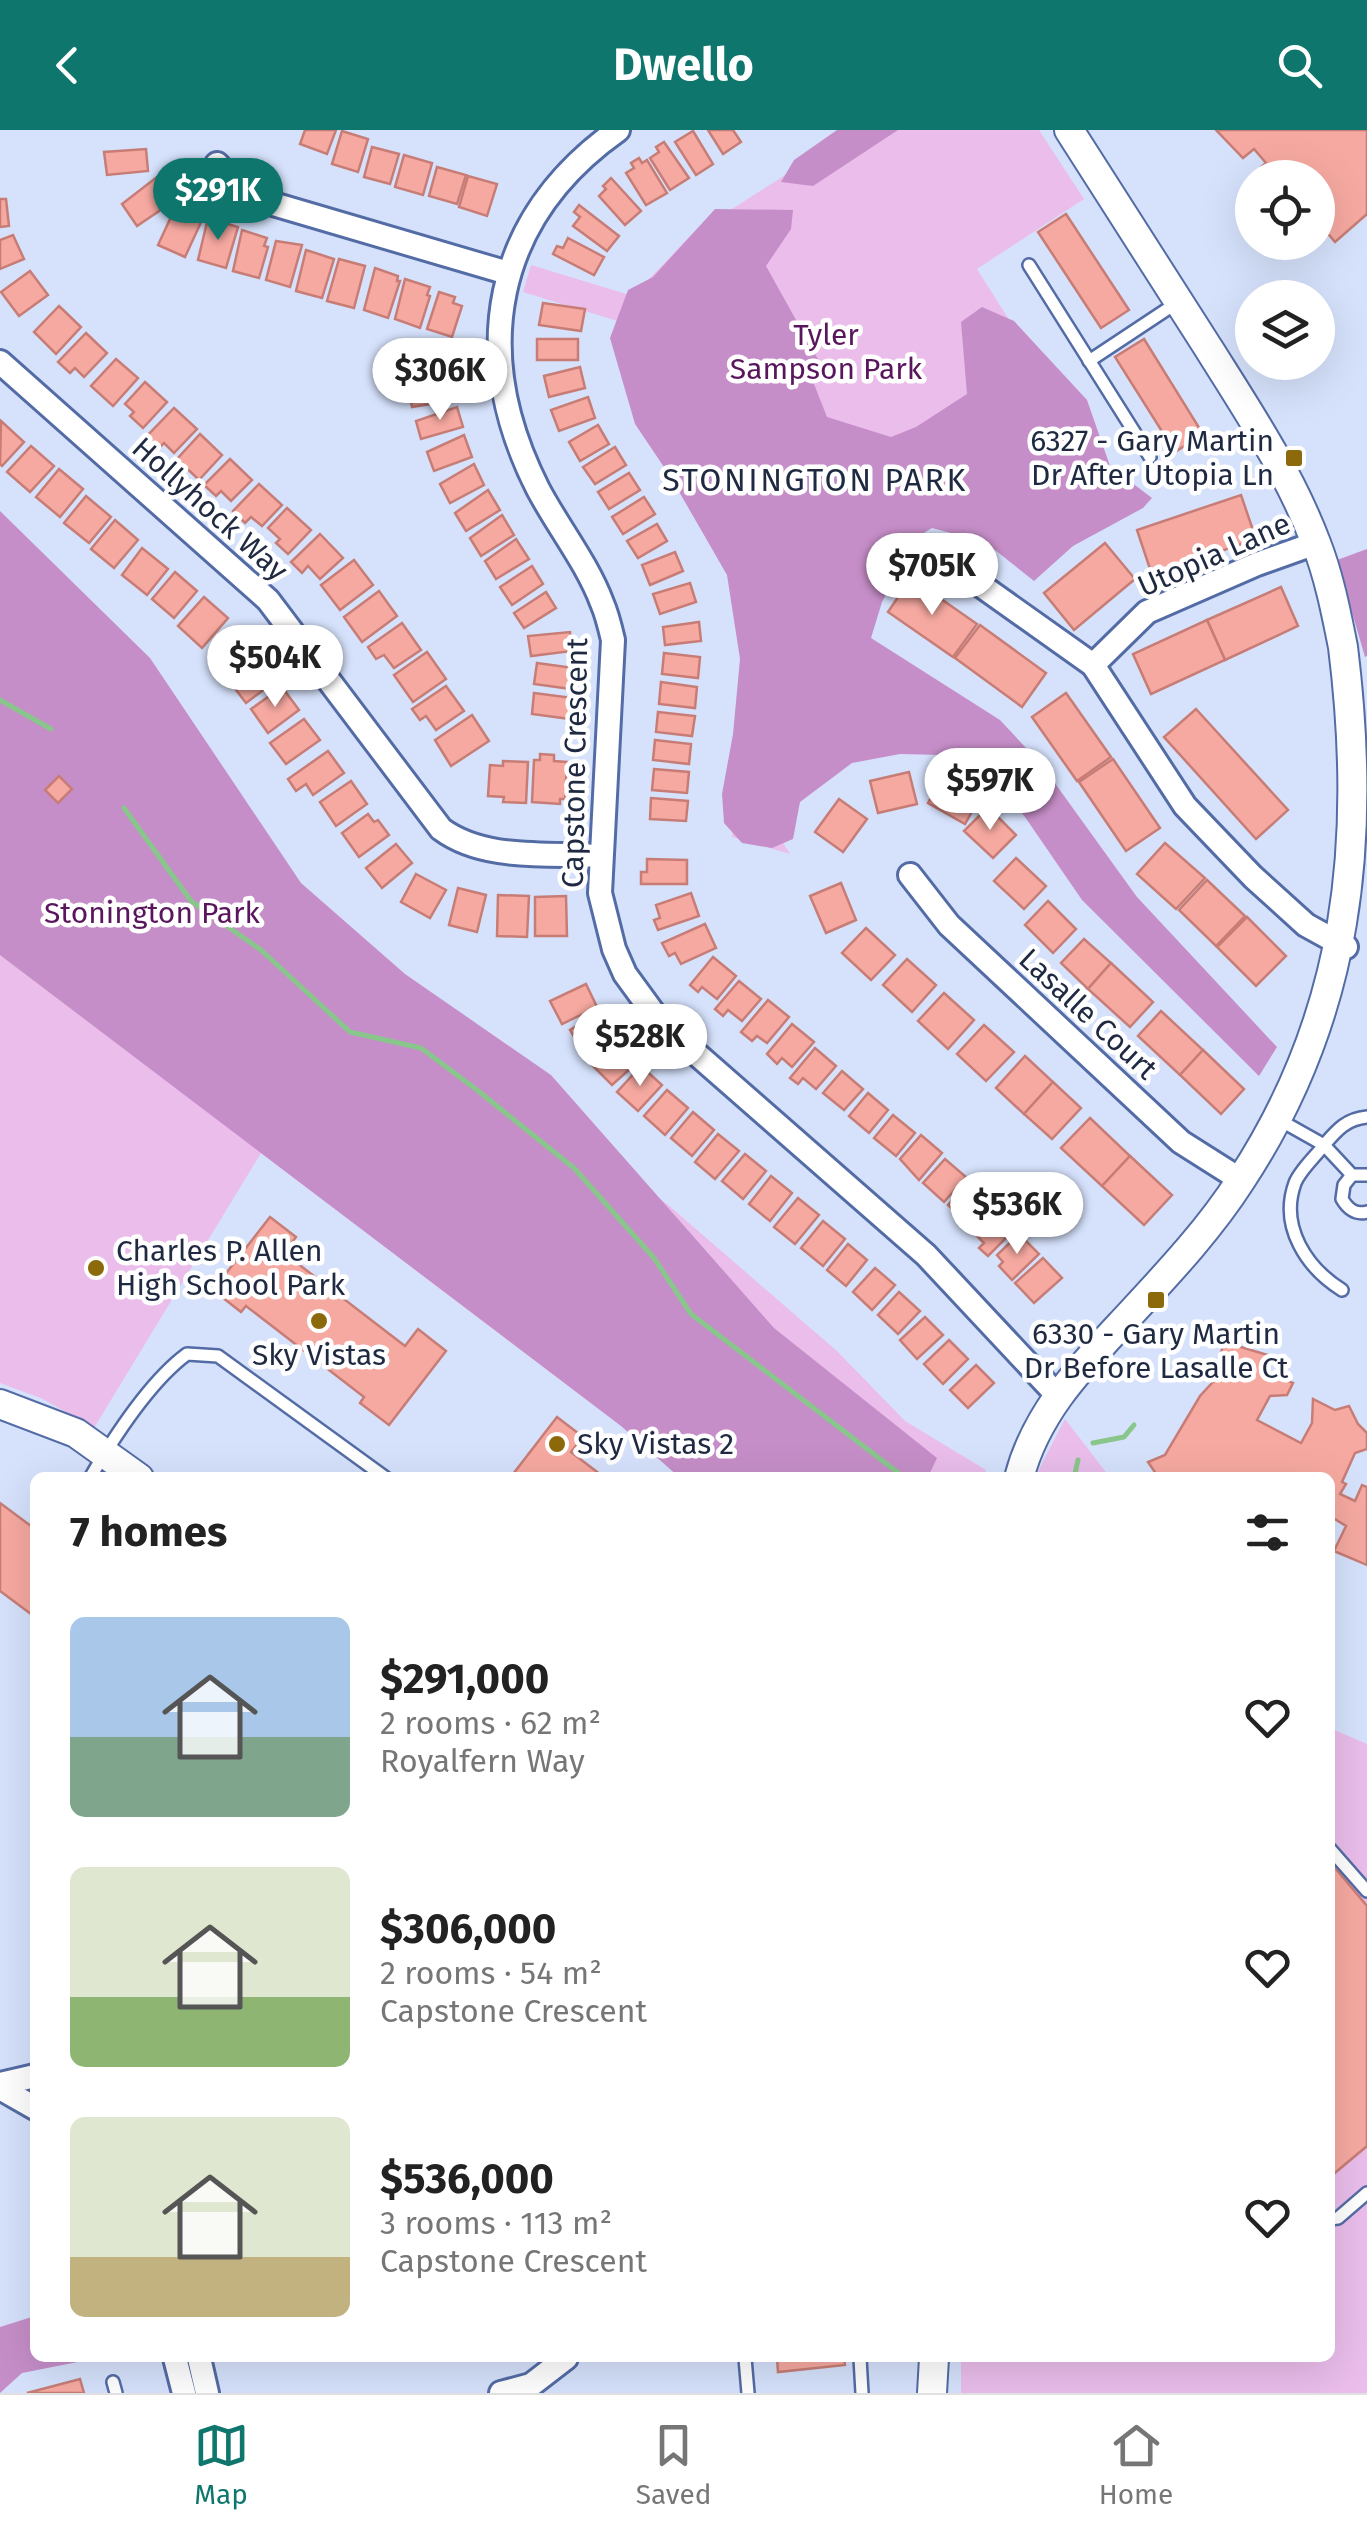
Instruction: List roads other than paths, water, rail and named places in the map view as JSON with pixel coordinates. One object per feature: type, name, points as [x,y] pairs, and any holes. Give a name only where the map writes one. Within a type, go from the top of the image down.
[{"type":"street","name":"Capstone Crescent","points":[[618,130],[562,177],[532,217],[508,273],[498,331],[503,388],[512,422],[536,486],[602,601],[613,640],[600,893],[614,949],[625,974],[660,1022],[926,1254],[1057,1395]]},
{"type":"street","points":[[1020,1472],[1027,1446],[1057,1395],[1184,1256],[1241,1180],[1276,1118],[1328,1006],[1346,947],[1358,874],[1362,806],[1357,682],[1316,543],[1281,467],[1068,130]]},
{"type":"street","points":[[217,164],[246,196],[508,273]]},
{"type":"street","name":"Hollyhock Way","points":[[0,362],[268,600],[441,829],[477,848],[600,856]]},
{"type":"street","name":"Utopia Lane","points":[[1094,665],[1147,612],[1256,564],[1316,543]]},
{"type":"street","points":[[948,562],[1094,665],[1185,806],[1306,925],[1346,947]]},
{"type":"street","name":"Lasalle Court","points":[[910,875],[948,925],[1182,1142],[1241,1180]]},
{"type":"street","points":[[0,1404],[76,1433],[97,1465]]},
{"type":"street","points":[[0,2086],[30,2077]]},
{"type":"street","points":[[0,2086],[30,2105]]},
{"type":"street","points":[[176,2362],[184,2393]]},
{"type":"street","points":[[200,2362],[208,2393]]},
{"type":"street","points":[[501,2393],[531,2385],[561,2362]]},
{"type":"street","points":[[932,2393],[934,2362]]},
{"type":"lane","points":[[1029,265],[1150,457]]},
{"type":"lane","points":[[1090,360],[1178,302]]},
{"type":"lane","points":[[1342,1290],[1313,1268],[1300,1248],[1290,1208],[1296,1181],[1324,1146],[1343,1124],[1367,1117]]},
{"type":"lane","points":[[1276,1118],[1324,1146],[1352,1176]]},
{"type":"lane","points":[[1367,1175],[1352,1176],[1344,1185],[1342,1198],[1348,1208],[1360,1214],[1367,1212]]},
{"type":"lane","points":[[97,1465],[169,1368],[187,1354],[218,1356],[378,1472]]},
{"type":"lane","points":[[1335,1856],[1367,1892]]},
{"type":"lane","points":[[1335,2218],[1367,2193]]},
{"type":"lane","points":[[745,2362],[748,2393]]},
{"type":"lane","points":[[860,2362],[862,2393]]},
{"type":"waterway","points":[[0,700],[51,729]]},
{"type":"waterway","points":[[124,808],[191,901],[261,950],[350,1032],[421,1048],[574,1168],[654,1258],[691,1314],[897,1472]]},
{"type":"waterway","points":[[1093,1443],[1124,1437],[1134,1425]]},
{"type":"waterway","points":[[1075,1472],[1078,1460]]},
{"type":"place","name":"6327 - Gary Martin Dr After Utopia Ln","points":[[1294,458]]},
{"type":"place","name":"Charles P. Allen High School Park","points":[[96,1268]]},
{"type":"place","name":"6330 - Gary Martin Dr Before Lasalle Ct","points":[[1156,1300]]},
{"type":"place","name":"Sky Vistas","points":[[319,1321]]},
{"type":"place","name":"Sky Vistas 2","points":[[557,1444]]},
{"type":"district","name":"STONINGTON PARK","points":[[815,480]]},
{"type":"park label","name":"Tyler Sampson Park","points":[[826,352]]},
{"type":"park label","name":"Stonington Park","points":[[152,913]]}]
